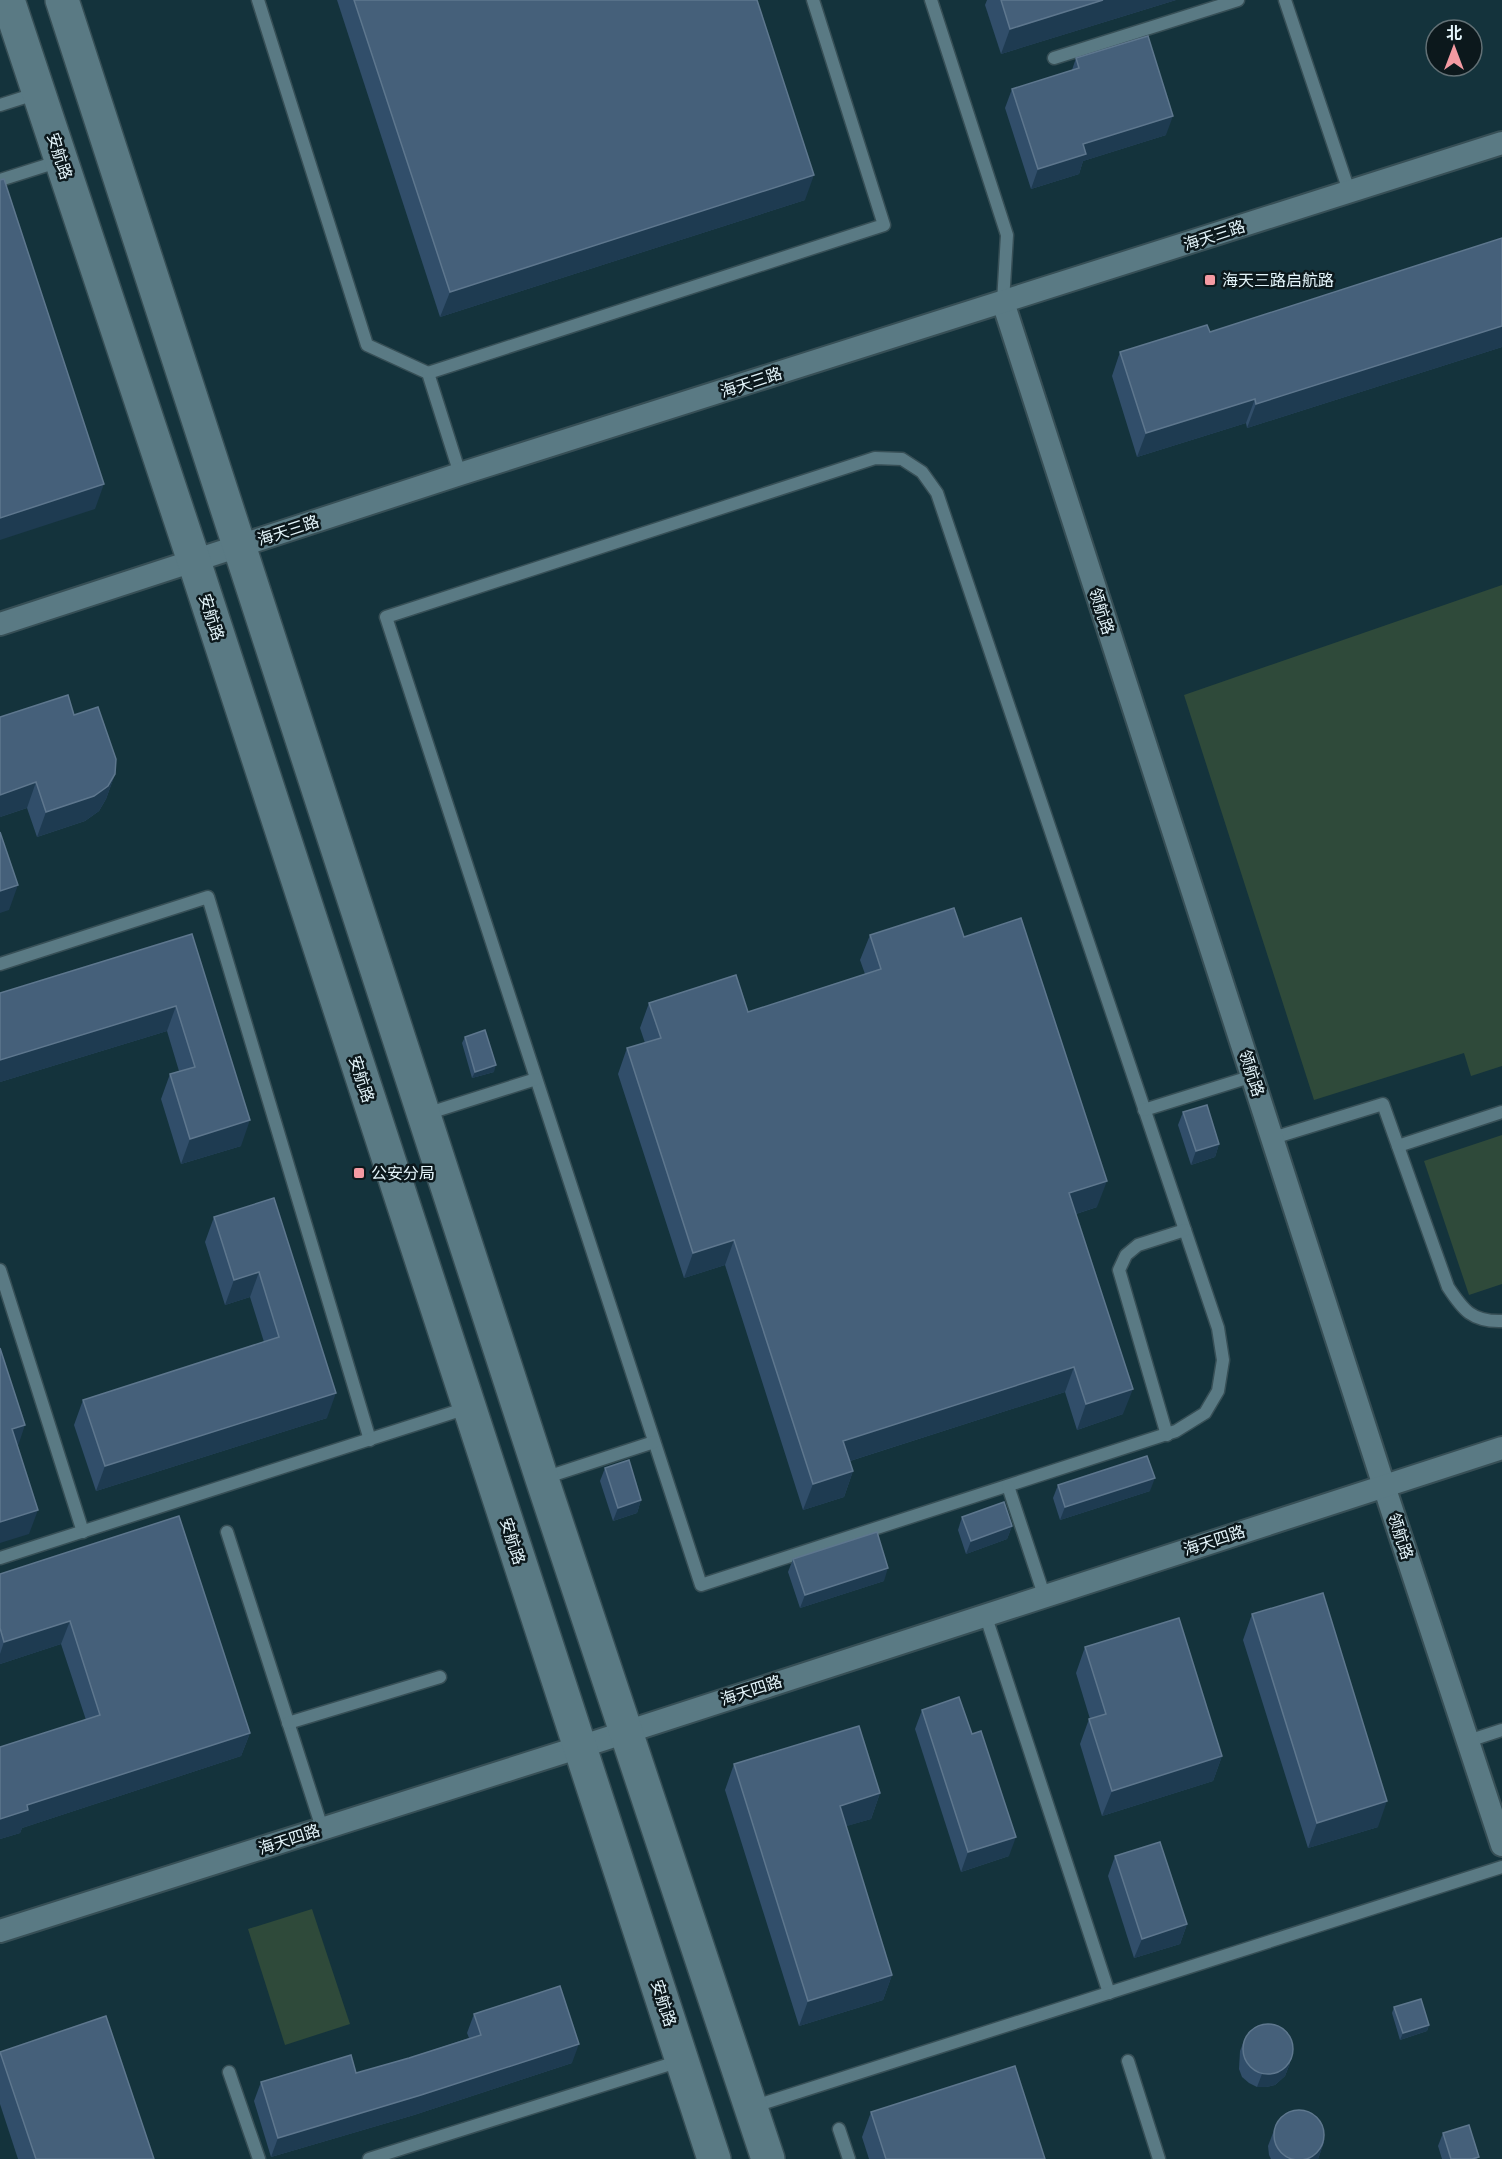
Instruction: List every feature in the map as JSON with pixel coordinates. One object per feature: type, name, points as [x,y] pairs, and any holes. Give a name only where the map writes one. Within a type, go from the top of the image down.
[{"type":"street","name":"安航路","points":[[8,0],[194,561],[714,2159]]},
{"type":"street","points":[[62,0],[542,1479],[768,2159]]},
{"type":"street","name":"海天三路","points":[[0,624],[460,474],[1502,143]]},
{"type":"street","name":"领航路","points":[[1003,302],[1384,1486],[1502,1845]]},
{"type":"street","name":"海天四路","points":[[0,1931],[580,1747],[1044,1594],[1502,1448]]},
{"type":"lane","points":[[258,0],[367,345],[428,373],[884,225],[813,0]]},
{"type":"lane","points":[[931,0],[1007,235],[1003,302]]},
{"type":"lane","points":[[1054,58],[1238,0]]},
{"type":"lane","points":[[1286,0],[1349,192]]},
{"type":"lane","points":[[0,105],[39,92]]},
{"type":"lane","points":[[0,180],[61,160]]},
{"type":"lane","points":[[428,373],[460,474]]},
{"type":"lane","points":[[875,458],[902,459],[922,472],[937,493],[1218,1328],[1223,1360],[1218,1390],[1205,1413],[1167,1435],[701,1585],[536,1079],[386,617],[875,458]]},
{"type":"lane","points":[[0,964],[208,897],[370,1440]]},
{"type":"lane","points":[[1144,1110],[1253,1076]]},
{"type":"lane","points":[[424,1114],[536,1079]]},
{"type":"lane","points":[[1273,1138],[1383,1104],[1448,1287],[1462,1308],[1485,1322],[1502,1321]]},
{"type":"lane","points":[[1398,1146],[1502,1112]]},
{"type":"lane","points":[[1167,1435],[1119,1270],[1126,1256],[1138,1245],[1185,1230]]},
{"type":"lane","points":[[0,1270],[83,1532]]},
{"type":"lane","points":[[0,1558],[469,1408]]},
{"type":"lane","points":[[542,1479],[654,1442]]},
{"type":"lane","points":[[1008,1486],[1044,1594]]},
{"type":"lane","points":[[227,1533],[322,1828]]},
{"type":"lane","points":[[985,1614],[1109,1993]]},
{"type":"lane","points":[[288,1723],[440,1677]]},
{"type":"lane","points":[[1468,1741],[1502,1730]]},
{"type":"lane","points":[[752,2107],[1502,1867]]},
{"type":"lane","points":[[369,2159],[682,2060]]},
{"type":"lane","points":[[1128,2061],[1159,2159]]},
{"type":"lane","points":[[229,2072],[259,2159]]},
{"type":"lane","points":[[839,2129],[849,2159]]},
{"type":"green space","points":[[1502,585],[1502,1066],[1471,1076],[1464,1053],[1314,1100],[1184,695]]},
{"type":"green space","points":[[1502,1135],[1502,1284],[1469,1295],[1424,1161]]},
{"type":"green space","points":[[312,1909],[350,2024],[285,2045],[248,1929]]},
{"type":"building","points":[[354,0],[757,0],[814,175],[450,292]]},
{"type":"building","points":[[1001,0],[1103,0],[1010,29]]},
{"type":"building","points":[[1148,36],[1173,116],[1083,144],[1086,154],[1038,169],[1012,89],[1079,68],[1076,58]]},
{"type":"building","points":[[4,179],[104,484],[0,518],[0,180]]},
{"type":"building","points":[[1502,238],[1502,326],[1256,404],[1255,399],[1146,433],[1120,352],[1207,325],[1210,332]]},
{"type":"building","points":[[68,695],[74,715],[98,707],[116,759],[115,774],[108,786],[94,796],[46,812],[36,782],[0,795],[0,717]]},
{"type":"building","points":[[0,832],[18,885],[0,891]]},
{"type":"building","points":[[954,908],[964,937],[1021,918],[1107,1181],[1069,1193],[1133,1389],[1086,1404],[1074,1367],[843,1441],[853,1471],[813,1484],[734,1240],[693,1253],[627,1048],[661,1038],[649,1003],[736,975],[748,1012],[881,969],[870,935]]},
{"type":"building","points":[[192,934],[250,1120],[190,1139],[170,1074],[195,1067],[176,1006],[0,1060],[0,993]]},
{"type":"building","points":[[485,1030],[496,1065],[475,1072],[465,1037]]},
{"type":"building","points":[[1207,1105],[1219,1144],[1196,1151],[1183,1112]]},
{"type":"building","points":[[274,1198],[336,1393],[105,1466],[83,1400],[279,1337],[259,1272],[234,1280],[214,1217]]},
{"type":"building","points":[[0,1348],[25,1425],[12,1429],[38,1510],[0,1522]]},
{"type":"building","points":[[1147,1456],[1155,1478],[1065,1507],[1058,1485]]},
{"type":"building","points":[[629,1460],[641,1500],[618,1508],[605,1468]]},
{"type":"building","points":[[1004,1502],[1012,1526],[971,1541],[962,1517]]},
{"type":"building","points":[[179,1516],[250,1733],[27,1805],[28,1810],[0,1819],[0,1747],[100,1715],[70,1621],[4,1642],[0,1628],[0,1574]]},
{"type":"building","points":[[877,1532],[888,1568],[805,1595],[793,1559]]},
{"type":"building","points":[[1323,1593],[1387,1801],[1317,1823],[1252,1614]]},
{"type":"building","points":[[1179,1618],[1222,1756],[1112,1791],[1089,1719],[1106,1714],[1085,1647]]},
{"type":"building","points":[[959,1697],[972,1734],[981,1731],[1016,1837],[968,1852],[922,1710]]},
{"type":"building","points":[[859,1726],[880,1793],[840,1806],[892,1975],[808,2001],[734,1764]]},
{"type":"building","points":[[1160,1842],[1187,1924],[1142,1939],[1115,1856]]},
{"type":"building","points":[[560,1986],[579,2044],[278,2138],[261,2082],[351,2055],[356,2073],[481,2035],[474,2014]]},
{"type":"building","points":[[1421,1999],[1429,2025],[1403,2033],[1394,2007]]},
{"type":"building","points":[[106,2016],[154,2159],[36,2159],[0,2052]]},
{"type":"building","points":[[1263,2024],[1273,2024],[1286,2031],[1293,2044],[1293,2054],[1286,2067],[1273,2074],[1263,2074],[1254,2070],[1247,2063],[1243,2054],[1243,2044],[1247,2035],[1254,2028]]},
{"type":"building","points":[[1015,2066],[1045,2159],[886,2159],[871,2112]]},
{"type":"building","points":[[1294,2110],[1304,2110],[1317,2117],[1324,2130],[1324,2140],[1317,2153],[1304,2160],[1294,2160],[1285,2156],[1278,2149],[1274,2140],[1274,2130],[1278,2121],[1285,2114]]},
{"type":"building","points":[[1469,2125],[1479,2157],[1451,2159],[1443,2133]]},
{"type":"place","name":"海天三路启航路","points":[[1210,280]]},
{"type":"place","name":"公安分局","points":[[359,1173]]}]
